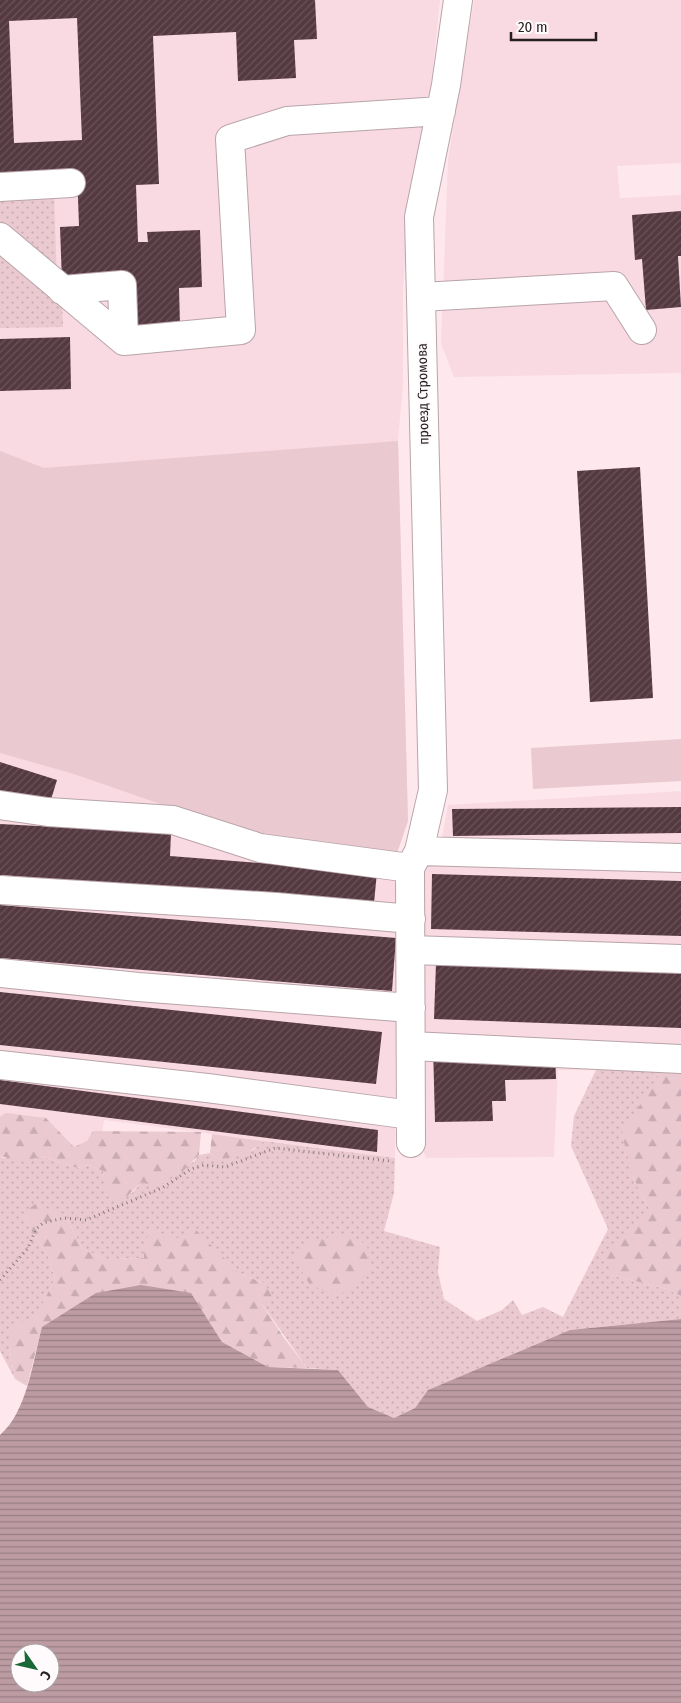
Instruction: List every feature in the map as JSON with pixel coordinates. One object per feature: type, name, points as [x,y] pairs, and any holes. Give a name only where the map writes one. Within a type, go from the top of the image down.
[{"type":"street","name":"проезд Стромова","points":[[411,1144],[411,919],[414,859],[433,790],[419,217],[441,111],[458,0]]},
{"type":"street","points":[[0,237],[124,341],[242,330],[230,139],[287,121],[441,111]]},
{"type":"street","points":[[0,187],[71,184]]},
{"type":"street","points":[[62,290],[122,285],[124,341]]},
{"type":"street","points":[[421,297],[614,286],[642,330]]},
{"type":"street","points":[[0,805],[48,812],[173,820],[260,848],[414,859],[681,858]]},
{"type":"street","points":[[0,890],[276,907],[411,919]]},
{"type":"street","points":[[411,950],[681,959]]},
{"type":"street","points":[[0,973],[138,987],[411,1008]]},
{"type":"street","points":[[411,1046],[681,1059]]},
{"type":"street","points":[[0,1065],[207,1088],[411,1115]]},
{"type":"path","points":[[0,1280],[28,1248],[36,1229],[43,1224],[64,1218],[86,1220],[162,1188],[191,1169],[204,1165],[225,1167],[275,1148],[386,1160],[405,1160],[411,1144]]},
{"type":"shaded area","points":[[0,0],[440,0],[431,87],[412,177],[403,288],[403,385],[398,441],[408,821],[397,853],[395,1158],[104,1120],[99,1154],[0,1145]]},
{"type":"shaded area","points":[[474,0],[681,0],[681,163],[617,166],[620,198],[681,195],[681,373],[454,377],[441,344],[448,160]]},
{"type":"shaded area","points":[[681,791],[681,1070],[558,1070],[554,1157],[426,1158],[414,1126],[421,872],[442,838],[448,805]]},
{"type":"shaded area","points":[[141,1285],[191,1293],[222,1342],[268,1367],[338,1370],[368,1407],[394,1418],[415,1408],[428,1390],[570,1330],[681,1319],[681,1703],[0,1703],[0,1435],[17,1413],[23,1400],[42,1327],[96,1293]]},
{"type":"green space","points":[[54,193],[57,284],[0,235],[0,196]]},
{"type":"green space","points":[[0,248],[62,301],[63,327],[0,328]]},
{"type":"green space","points":[[398,441],[408,821],[397,853],[264,840],[74,774],[0,753],[0,451],[44,468]]},
{"type":"green space","points":[[681,739],[681,781],[533,789],[531,748]]},
{"type":"green space","points":[[596,1070],[662,1070],[632,1175],[651,1212],[611,1275],[667,1289],[681,1296],[681,1319],[570,1330],[428,1390],[415,1408],[394,1418],[368,1407],[338,1370],[307,1368],[262,1304],[264,1283],[240,1274],[221,1256],[175,1239],[144,1243],[144,1258],[105,1259],[82,1248],[65,1215],[21,1215],[48,1256],[55,1279],[34,1321],[9,1347],[15,1379],[0,1351],[0,1156],[4,1158],[41,1156],[77,1168],[88,1165],[103,1171],[106,1192],[132,1193],[142,1182],[194,1162],[199,1155],[210,1153],[218,1159],[253,1150],[264,1141],[395,1158],[394,1193],[384,1231],[440,1247],[438,1272],[444,1299],[477,1321],[502,1310],[513,1300],[522,1315],[543,1307],[563,1317],[608,1229],[571,1146],[574,1116]]},
{"type":"green space","points":[[662,1070],[681,1070],[681,1296],[667,1289],[611,1275],[605,1252],[651,1212],[632,1175],[622,1133]]},
{"type":"green space","points":[[6,1113],[46,1118],[74,1147],[87,1141],[93,1131],[201,1132],[199,1155],[183,1171],[155,1188],[142,1182],[120,1203],[105,1192],[103,1171],[88,1165],[77,1168],[41,1156],[24,1162],[0,1156],[0,1117]]},
{"type":"green space","points":[[212,1134],[264,1141],[243,1154],[218,1159],[210,1153]]},
{"type":"green space","points":[[35,1204],[65,1215],[82,1248],[105,1259],[144,1258],[144,1243],[152,1229],[175,1239],[196,1230],[240,1274],[264,1283],[273,1297],[262,1304],[284,1338],[307,1368],[268,1367],[222,1342],[191,1293],[42,1327],[27,1386],[15,1379],[9,1347],[13,1323],[34,1320],[55,1279],[48,1256],[21,1215]]},
{"type":"green space","points":[[344,1235],[367,1244],[370,1272],[339,1296],[310,1285],[293,1257],[312,1240]]},
{"type":"building","points":[[0,0],[315,0],[317,39],[294,40],[296,78],[238,81],[236,32],[153,36],[159,184],[136,185],[138,242],[148,242],[147,232],[200,230],[202,287],[179,288],[180,325],[128,327],[118,280],[62,282],[60,227],[79,226],[77,171],[0,174]],"holes":[[[77,18],[82,140],[14,143],[9,21]]]},
{"type":"building","points":[[681,211],[681,256],[678,256],[681,307],[646,310],[642,259],[635,260],[632,215]]},
{"type":"building","points":[[70,337],[71,389],[0,391],[0,339]]},
{"type":"building","points":[[640,467],[653,698],[590,702],[577,471]]},
{"type":"building","points":[[0,762],[57,780],[49,806],[0,790]]},
{"type":"building","points":[[681,807],[681,833],[453,836],[452,809]]},
{"type":"building","points":[[0,824],[171,833],[170,856],[377,872],[374,903],[0,875]]},
{"type":"building","points":[[432,874],[681,881],[681,936],[431,929]]},
{"type":"building","points":[[0,905],[396,938],[392,991],[0,958]]},
{"type":"building","points":[[436,963],[681,972],[681,1028],[434,1019]]},
{"type":"building","points":[[0,992],[382,1032],[376,1084],[0,1045]]},
{"type":"building","points":[[433,1046],[555,1049],[556,1079],[505,1080],[506,1101],[492,1101],[493,1121],[435,1122]]},
{"type":"building","points":[[0,1080],[378,1130],[377,1152],[0,1104]]}]
